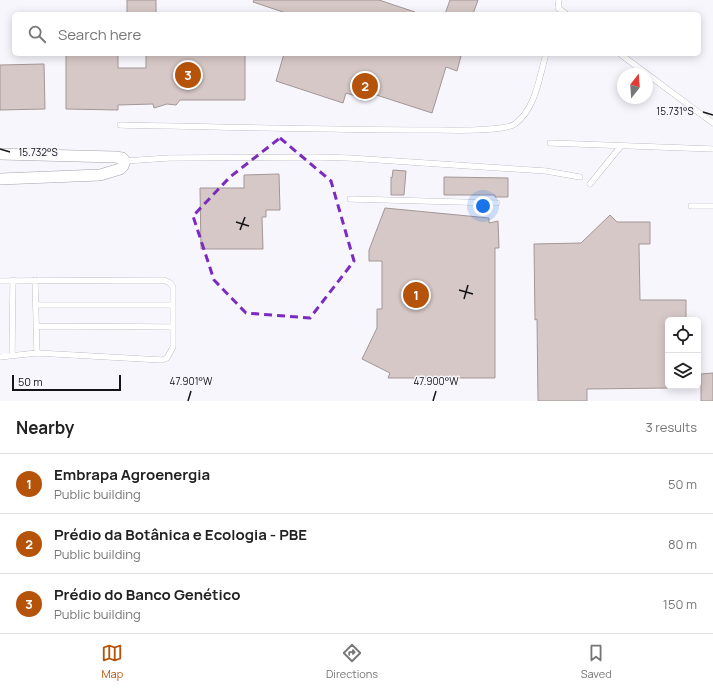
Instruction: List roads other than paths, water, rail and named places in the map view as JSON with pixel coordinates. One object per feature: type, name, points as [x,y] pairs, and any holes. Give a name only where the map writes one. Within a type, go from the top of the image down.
[{"type":"street","points":[[0,154],[116,157],[122,158],[125,161],[120,169],[100,175],[0,179]]},
{"type":"lane","points":[[557,11],[559,0]]},
{"type":"lane","points":[[120,125],[353,130],[490,130],[513,125],[523,116],[532,104],[545,56]]},
{"type":"lane","points":[[623,56],[639,68]]},
{"type":"lane","points":[[653,78],[713,123]]},
{"type":"lane","points":[[550,143],[713,149]]},
{"type":"lane","points":[[590,184],[621,146]]},
{"type":"lane","points":[[125,161],[184,158],[349,158],[546,171],[580,177]]},
{"type":"lane","points":[[350,199],[497,203]]},
{"type":"lane","points":[[691,206],[713,206]]},
{"type":"lane","points":[[12,355],[13,280]]},
{"type":"lane","points":[[35,280],[37,353]]},
{"type":"lane","points":[[0,281],[164,280],[170,283],[173,287],[173,347],[167,358],[162,360],[37,353],[0,357]]},
{"type":"lane","points":[[36,305],[173,305]]},
{"type":"lane","points":[[37,326],[173,327]]},
{"type":"place","name":"Prédio do Banco Genético","points":[[188,75]]},
{"type":"place","name":"Prédio da Botânica e Ecologia - PBE","points":[[365,86]]},
{"type":"place","name":"Embrapa Agroenergia","points":[[416,295]]}]
